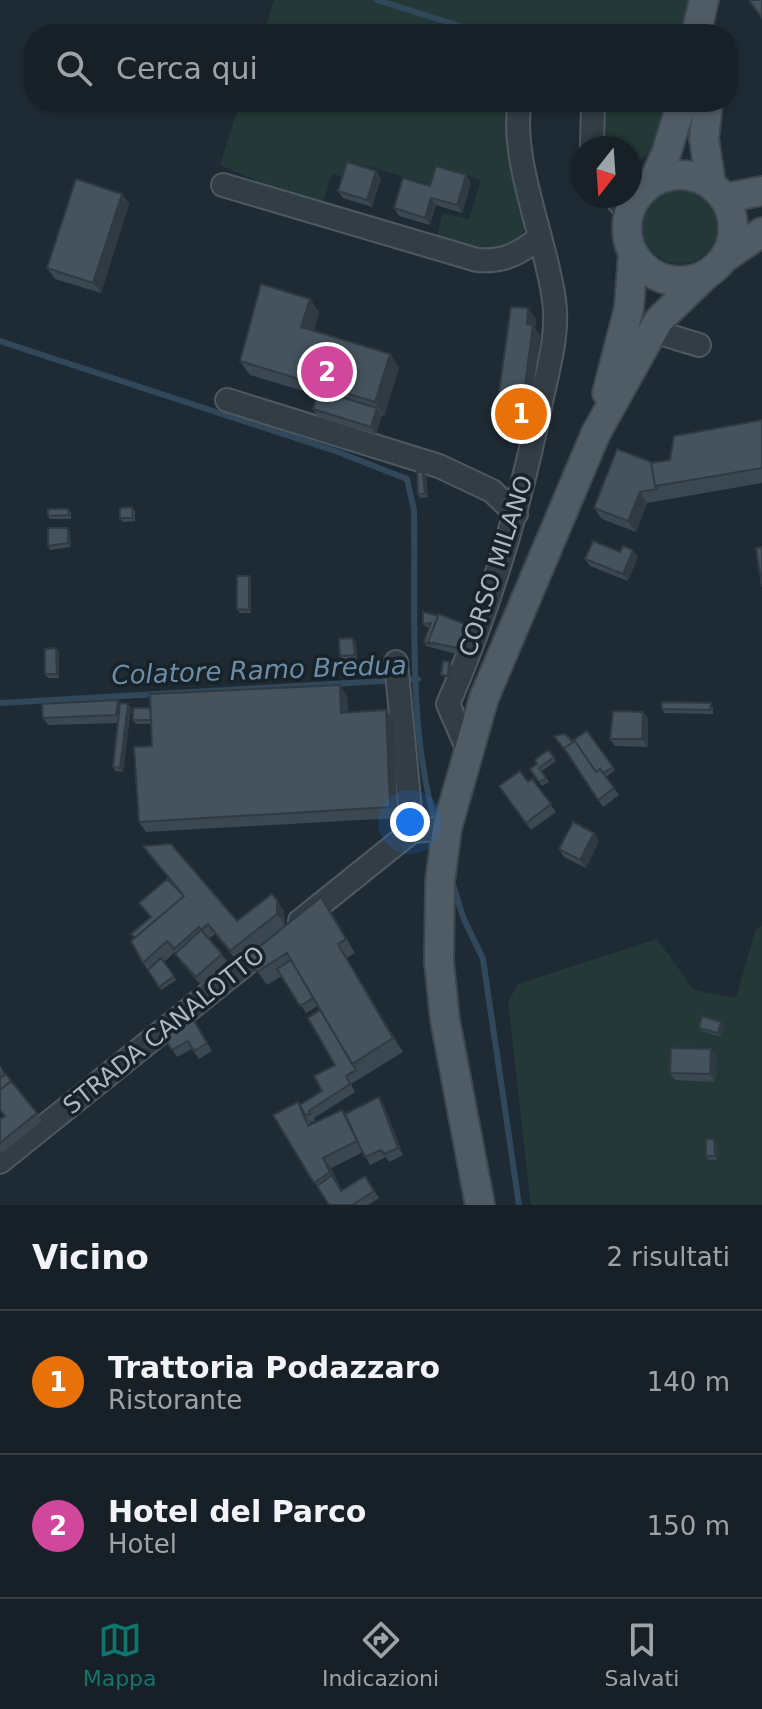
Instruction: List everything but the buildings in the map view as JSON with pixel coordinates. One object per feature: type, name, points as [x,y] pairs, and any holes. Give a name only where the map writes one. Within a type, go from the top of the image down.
[{"type":"main road","points":[[698,24],[704,0]]},
{"type":"main road","points":[[717,24],[720,0]]},
{"type":"main road","points":[[642,193],[653,182],[679,112]]},
{"type":"main road","points":[[633,253],[658,276],[674,281],[715,267],[734,229],[718,191],[704,139],[707,112]]},
{"type":"main road","points":[[653,182],[682,175],[718,191],[762,191]]},
{"type":"main road","points":[[596,433],[629,308],[633,253],[622,208]]},
{"type":"main road","points":[[480,1205],[445,1020],[439,962],[441,870],[436,831],[484,698],[596,433],[668,310],[715,267],[762,232]]},
{"type":"street","name":"CORSO MILANO","points":[[467,748],[448,704],[469,654],[516,514],[554,337],[555,301],[522,150],[520,112]]},
{"type":"street","points":[[592,136],[593,112]]},
{"type":"street","points":[[223,185],[477,260],[500,261],[521,252],[540,237]]},
{"type":"street","points":[[653,331],[699,345]]},
{"type":"street","points":[[227,400],[439,466],[492,491],[516,514]]},
{"type":"street","points":[[397,674],[436,831]]},
{"type":"street","name":"STRADA CANALOTTO","points":[[0,1162],[436,831]]},
{"type":"green space","points":[[274,0],[690,0],[685,24],[266,24]]},
{"type":"green space","points":[[237,112],[514,112],[527,222],[521,236],[513,244],[502,248],[476,248],[437,236],[443,213],[469,219],[481,180],[439,166],[432,185],[350,161],[345,177],[332,174],[323,202],[271,187],[220,165]]},
{"type":"green space","points":[[605,112],[664,112],[655,150],[642,158],[642,136],[604,136]]},
{"type":"green space","points":[[680,190],[694,193],[706,201],[714,213],[717,227],[714,241],[706,253],[694,261],[680,264],[666,261],[654,253],[646,241],[643,227],[646,213],[654,201],[666,193]]},
{"type":"green space","points":[[762,926],[762,1205],[531,1205],[508,1003],[518,984],[657,939],[694,990],[736,998],[756,929]]},
{"type":"waterway","points":[[377,0],[453,24]]},
{"type":"waterway","points":[[0,341],[338,452],[407,479],[414,510],[417,709],[427,788],[436,825]]},
{"type":"waterway","name":"Colatore Ramo Bredua","points":[[0,703],[418,679]]},
{"type":"waterway","name":"Colatore Ramo Bredua","points":[[452,881],[463,917],[483,959],[519,1205]]},
{"type":"place","name":"Hotel del Parco","points":[[327,372]]},
{"type":"place","name":"Trattoria Podazzaro","points":[[521,414]]}]
